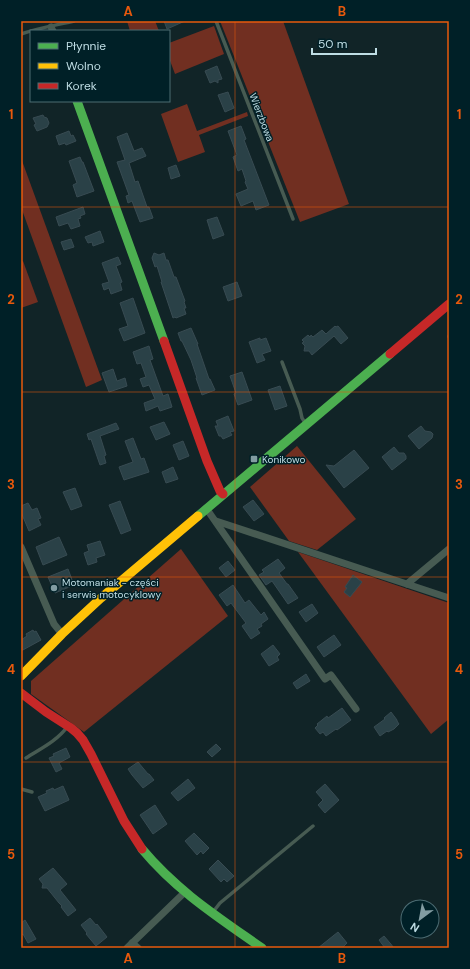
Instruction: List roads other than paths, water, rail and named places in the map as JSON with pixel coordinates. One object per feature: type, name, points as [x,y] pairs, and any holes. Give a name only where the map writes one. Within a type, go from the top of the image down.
[{"type":"street","points":[[77,102],[207,461],[220,491],[223,494]]},
{"type":"street","points":[[21,676],[62,634],[102,598],[206,508],[449,304]]},
{"type":"street","points":[[206,508],[325,679],[331,675],[356,709]]},
{"type":"street","points":[[215,521],[449,598]]},
{"type":"street","points":[[21,547],[54,624],[62,634]]},
{"type":"street","points":[[407,584],[449,549]]},
{"type":"street","points":[[21,693],[74,730],[80,736],[127,826],[158,868],[212,913],[262,948]]},
{"type":"street","points":[[130,946],[185,892]]},
{"type":"street","points":[[130,946],[138,948]]},
{"type":"lane","points":[[32,30],[52,29],[74,21]]},
{"type":"lane","name":"Wierzbowa","points":[[216,21],[293,219]]},
{"type":"lane","points":[[282,362],[302,418],[306,424]]},
{"type":"lane","points":[[26,758],[46,746],[61,734],[67,726]]},
{"type":"lane","points":[[21,789],[32,792]]},
{"type":"lane","points":[[212,913],[220,903],[313,826]]},
{"type":"place","name":"Konikowo","points":[[254,459]]},
{"type":"place","name":"Motomaniak - części i serwis motocyklowy","points":[[54,588]]}]
